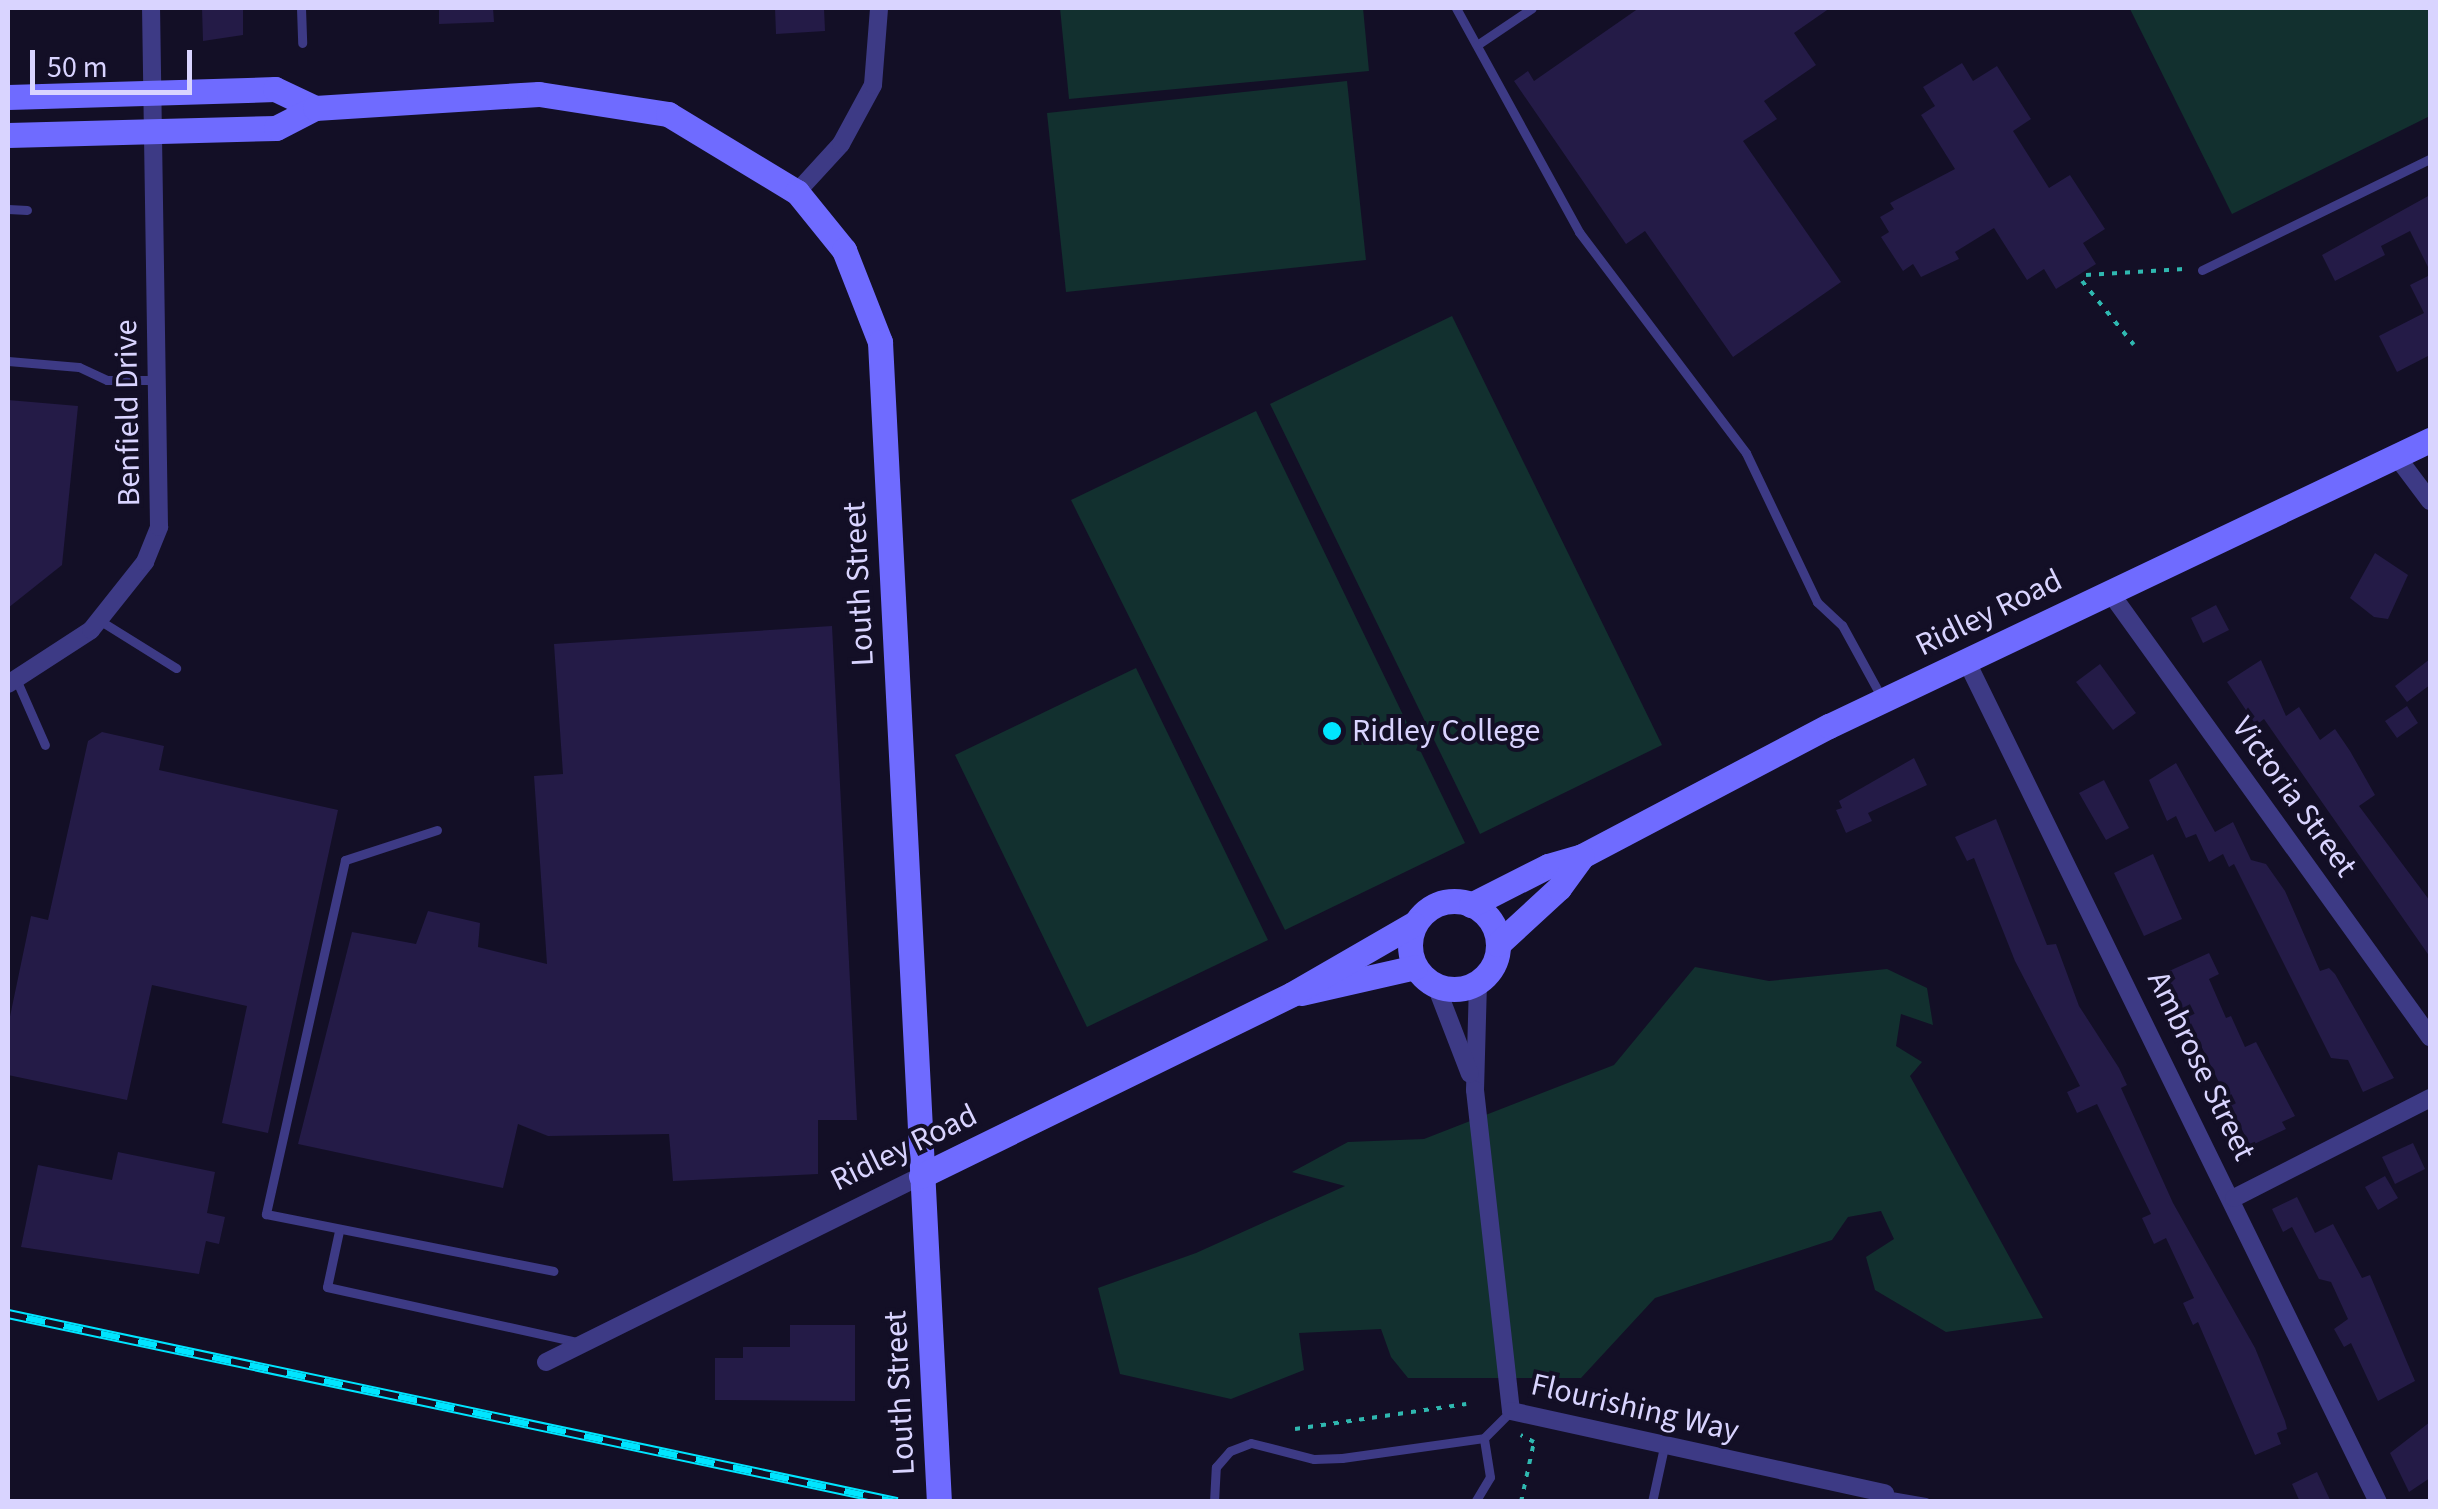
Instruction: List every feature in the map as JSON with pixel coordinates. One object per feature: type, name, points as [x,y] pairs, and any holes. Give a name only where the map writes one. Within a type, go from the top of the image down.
[{"type":"main road","name":"Louth Street","points":[[8,97],[275,89],[315,108]]},
{"type":"main road","name":"Louth Street","points":[[8,135],[276,128],[315,108],[540,94],[668,114],[797,192],[844,250],[880,342],[939,1502]]},
{"type":"main road","name":"Ridley Road","points":[[1471,905],[1548,866],[1582,856],[1883,700],[2430,440]]},
{"type":"main road","name":"Ridley Road","points":[[1498,944],[1559,888],[1582,856]]},
{"type":"main road","points":[[1446,902],[1471,905],[1488,916],[1498,944],[1489,973],[1478,983],[1436,986],[1415,967],[1413,924],[1446,902]]},
{"type":"main road","name":"Ridley Road","points":[[921,1176],[1292,994],[1413,924]]},
{"type":"main road","name":"Ridley Road","points":[[1292,994],[1415,967]]},
{"type":"street","name":"Benfield Drive","points":[[12,681],[99,620],[145,562],[159,526],[151,8]]},
{"type":"street","points":[[797,192],[841,144],[873,85],[878,8]]},
{"type":"street","points":[[2397,457],[2430,501]]},
{"type":"street","name":"Victoria Street","points":[[2109,591],[2430,1037]]},
{"type":"street","name":"Ambrose Street","points":[[1966,660],[2234,1198],[2378,1502]]},
{"type":"street","name":"Flourishing Way","points":[[1478,983],[1475,1090],[1510,1411],[1884,1497]]},
{"type":"street","name":"Flourishing Way","points":[[1436,986],[1475,1090]]},
{"type":"street","points":[[2234,1198],[2430,1098]]},
{"type":"street","name":"Ridley Road","points":[[546,1362],[921,1176]]},
{"type":"lane","points":[[301,8],[302,43]]},
{"type":"lane","points":[[1456,8],[1579,232],[1746,453],[1816,602],[1842,626],[1883,700]]},
{"type":"lane","points":[[1477,45],[1532,8]]},
{"type":"lane","points":[[2202,270],[2430,159]]},
{"type":"lane","points":[[8,208],[27,210]]},
{"type":"lane","points":[[8,361],[79,366],[108,380],[157,380]]},
{"type":"lane","points":[[99,620],[176,668]]},
{"type":"lane","points":[[12,681],[45,745]]},
{"type":"lane","points":[[437,830],[345,860],[266,1214],[553,1271]]},
{"type":"lane","points":[[339,1231],[326,1287],[584,1343]]},
{"type":"lane","points":[[1214,1502],[1216,1468],[1230,1451],[1250,1443],[1328,1458],[1484,1438],[1510,1411]]},
{"type":"lane","points":[[1474,1502],[1490,1476],[1484,1438]]},
{"type":"lane","points":[[1652,1502],[1664,1447]]},
{"type":"lane","points":[[1884,1497],[1925,1502]]},
{"type":"path","points":[[2086,274],[2184,270]]},
{"type":"path","points":[[2082,281],[2134,346]]},
{"type":"path","points":[[1295,1428],[1466,1404]]},
{"type":"path","points":[[1519,1434],[1534,1442],[1521,1502]]},
{"type":"green space","points":[[1060,8],[1363,8],[1369,71],[1069,99]]},
{"type":"green space","points":[[2430,8],[2430,116],[2232,214],[2130,9]]},
{"type":"green space","points":[[1347,81],[1366,260],[1066,292],[1047,113]]},
{"type":"green space","points":[[1452,316],[1662,745],[1480,834],[1270,404]]},
{"type":"green space","points":[[1256,411],[1465,843],[1285,930],[1071,500]]},
{"type":"green space","points":[[1136,668],[1268,940],[1087,1027],[955,755]]},
{"type":"green space","points":[[1695,967],[1769,981],[1887,969],[1927,988],[1933,1025],[1901,1014],[1896,1046],[1922,1062],[1910,1076],[2043,1318],[1946,1332],[1875,1290],[1866,1257],[1894,1239],[1881,1211],[1848,1217],[1832,1240],[1655,1298],[1581,1378],[1408,1378],[1391,1357],[1381,1329],[1299,1333],[1304,1370],[1231,1399],[1120,1374],[1098,1288],[1196,1253],[1345,1186],[1292,1172],[1348,1142],[1424,1139],[1614,1065]]},
{"type":"building","points":[[202,8],[243,10],[243,35],[203,41]]},
{"type":"building","points":[[439,8],[493,8],[494,22],[439,24]]},
{"type":"building","points":[[775,8],[824,8],[825,31],[776,34]]},
{"type":"building","points":[[1639,8],[1830,8],[1794,33],[1816,65],[1764,101],[1777,119],[1743,141],[1841,282],[1733,357],[1645,231],[1626,244],[1514,81],[1528,71],[1534,81]]},
{"type":"building","points":[[1962,63],[1973,81],[1997,66],[2031,119],[2013,131],[2049,188],[2070,175],[2105,229],[2083,243],[2096,264],[2056,289],[2044,269],[2027,280],[1994,228],[1955,252],[1959,259],[1921,277],[1913,264],[1903,271],[1881,237],[1889,232],[1880,217],[1894,209],[1890,203],[1955,169],[1921,115],[1935,106],[1923,87]]},
{"type":"building","points":[[2430,195],[2430,271],[2410,231],[2381,246],[2385,255],[2335,281],[2322,255]]},
{"type":"building","points":[[2430,275],[2430,355],[2397,372],[2379,336],[2424,313],[2410,285]]},
{"type":"building","points":[[8,400],[78,406],[62,565],[8,608]]},
{"type":"building","points":[[2375,553],[2408,575],[2388,619],[2374,617],[2350,598]]},
{"type":"building","points":[[2216,605],[2229,630],[2203,643],[2191,618]]},
{"type":"building","points":[[832,626],[857,1120],[818,1120],[818,1174],[673,1181],[669,1134],[548,1136],[518,1124],[503,1188],[298,1144],[352,932],[416,944],[428,911],[480,923],[478,947],[547,964],[534,776],[563,774],[554,644]]},
{"type":"building","points":[[2430,659],[2430,685],[2407,702],[2395,686]]},
{"type":"building","points":[[2261,660],[2286,716],[2299,707],[2320,740],[2335,729],[2350,751],[2375,795],[2359,806],[2430,901],[2430,957],[2264,719],[2256,725],[2227,682]]},
{"type":"building","points":[[2100,664],[2136,713],[2113,730],[2076,682]]},
{"type":"building","points":[[2407,706],[2418,723],[2397,738],[2385,721]]},
{"type":"building","points":[[102,732],[164,746],[159,770],[338,810],[268,1133],[222,1123],[247,1006],[152,985],[127,1100],[8,1075],[8,1026],[31,916],[48,920],[88,741]]},
{"type":"building","points":[[1914,758],[1927,785],[1868,813],[1872,821],[1846,833],[1836,810],[1842,808],[1839,801]]},
{"type":"building","points":[[2176,763],[2215,832],[2233,822],[2251,860],[2266,864],[2285,891],[2320,971],[2329,968],[2335,974],[2394,1078],[2363,1092],[2348,1060],[2331,1058],[2234,864],[2229,867],[2223,854],[2209,862],[2196,834],[2186,838],[2176,816],[2167,821],[2149,780]]},
{"type":"building","points":[[2104,780],[2129,828],[2106,840],[2079,793]]},
{"type":"building","points":[[1996,819],[2047,945],[2056,944],[2079,1006],[2127,1085],[2121,1088],[2173,1203],[2255,1348],[2285,1421],[2287,1429],[2277,1433],[2281,1444],[2255,1455],[2198,1322],[2193,1325],[2183,1303],[2194,1298],[2166,1238],[2154,1244],[2142,1218],[2151,1214],[2097,1104],[2077,1113],[2067,1092],[2080,1086],[2015,961],[1974,858],[1967,861],[1955,837]]},
{"type":"building","points":[[2153,854],[2182,919],[2144,936],[2114,873]]},
{"type":"building","points":[[2209,953],[2219,974],[2209,979],[2226,1018],[2231,1016],[2245,1047],[2256,1042],[2295,1116],[2282,1122],[2286,1129],[2250,1146],[2167,972]]},
{"type":"building","points":[[2413,1143],[2425,1169],[2395,1184],[2382,1157]]},
{"type":"building","points":[[118,1152],[215,1172],[207,1213],[225,1217],[219,1244],[206,1241],[199,1274],[21,1247],[38,1165],[112,1180]]},
{"type":"building","points":[[2385,1176],[2398,1198],[2378,1210],[2365,1187]]},
{"type":"building","points":[[2297,1197],[2315,1233],[2333,1224],[2362,1278],[2370,1275],[2415,1381],[2378,1401],[2351,1343],[2344,1347],[2334,1329],[2348,1319],[2331,1282],[2319,1279],[2292,1227],[2283,1232],[2272,1209]]},
{"type":"building","points":[[790,1325],[855,1325],[855,1401],[715,1400],[715,1358],[743,1358],[743,1347],[790,1347]]},
{"type":"building","points":[[2430,1422],[2430,1478],[2409,1492],[2390,1453]]},
{"type":"building","points":[[2317,1472],[2331,1502],[2300,1502],[2292,1484]]},
{"type":"railway","points":[[8,1314],[897,1502]]},
{"type":"place","name":"Ridley College","points":[[1332,731]]}]
